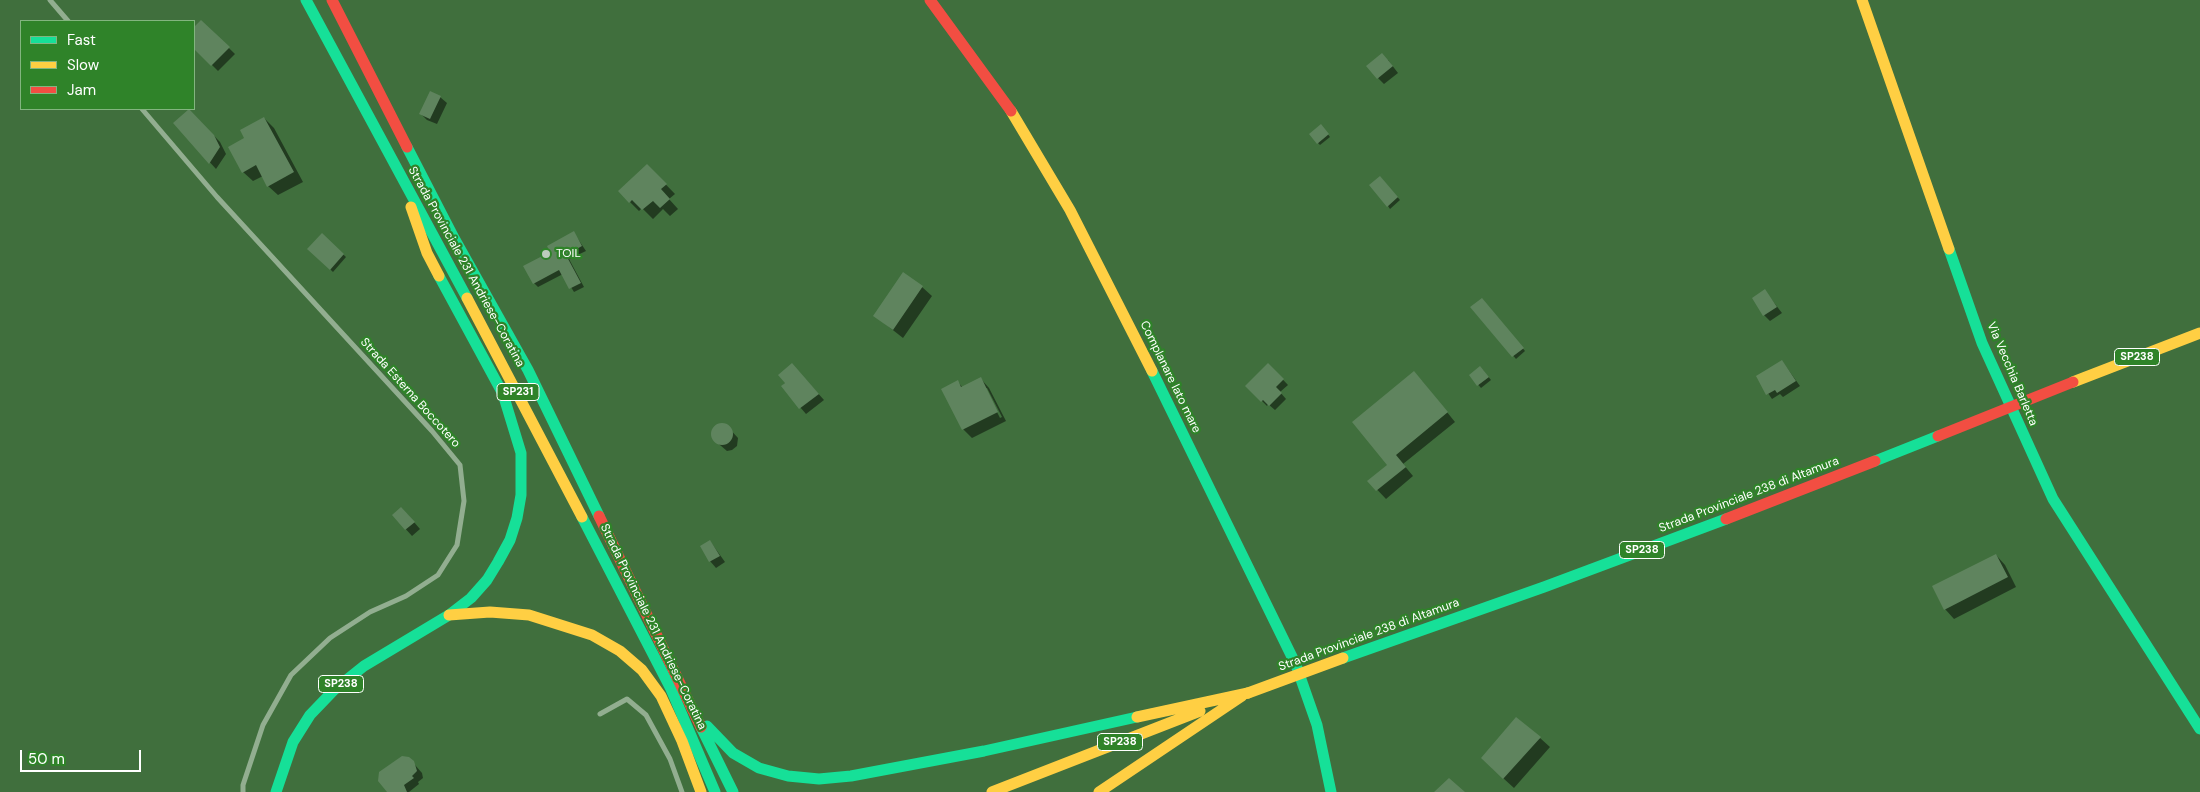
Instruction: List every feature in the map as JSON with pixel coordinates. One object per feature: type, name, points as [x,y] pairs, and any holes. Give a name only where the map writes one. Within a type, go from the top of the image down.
[{"type":"main road","name":"Strada Provinciale 231 Andriese-Coratina","points":[[306,0],[528,410],[671,688],[714,792]]},
{"type":"main road","name":"Strada Provinciale 231 Andriese-Coratina","points":[[332,0],[454,238],[528,370],[734,792]]},
{"type":"main road","name":"Complanare lato mare","points":[[930,0],[971,54],[1023,129],[1070,210],[1113,293],[1296,665],[1317,726],[1331,792]]},
{"type":"main road","name":"Via Vecchia Barletta","points":[[1862,0],[1982,343],[2048,490],[2200,730]]},
{"type":"main road","points":[[398,170],[427,253],[502,394],[520,453],[521,495],[510,540],[487,580],[471,598],[449,615]]},
{"type":"main road","name":"Strada Provinciale 238 di Altamura","points":[[1248,693],[1608,563],[2200,333]]},
{"type":"main road","points":[[449,615],[490,612],[530,615],[592,635],[620,651],[642,670],[661,696],[682,741],[702,792]]},
{"type":"main road","name":"SP238","points":[[276,792],[293,742],[310,716],[334,690],[364,666],[449,615]]},
{"type":"main road","points":[[666,652],[679,671],[711,732],[733,753],[759,768],[788,776],[819,779],[851,776],[984,752],[1248,693]]},
{"type":"main road","points":[[1099,792],[1248,693]]},
{"type":"main road","name":"SP238","points":[[992,792],[1248,693]]},
{"type":"street","points":[[50,0],[67,20]]},
{"type":"street","name":"Strada Esterna Boccotero","points":[[143,110],[217,197],[432,431],[460,465],[464,501],[457,545],[438,575],[406,596],[370,612],[330,638],[291,676],[263,724],[243,785],[243,792]]},
{"type":"street","points":[[600,714],[627,699],[646,715],[670,759],[682,792]]},
{"type":"building","points":[[201,20],[230,47],[211,66],[195,50],[195,26]]},
{"type":"building","points":[[1382,53],[1393,66],[1377,79],[1366,66]]},
{"type":"building","points":[[430,91],[441,96],[430,119],[419,114]]},
{"type":"building","points":[[190,110],[214,135],[220,147],[209,164],[173,123]]},
{"type":"building","points":[[264,117],[294,172],[267,187],[256,165],[242,173],[228,147],[244,138],[240,130]]},
{"type":"building","points":[[1321,124],[1329,134],[1317,144],[1309,134]]},
{"type":"building","points":[[647,164],[667,184],[661,189],[670,199],[660,208],[653,201],[642,210],[632,200],[629,203],[618,191]]},
{"type":"building","points":[[1380,176],[1398,197],[1387,207],[1369,185]]},
{"type":"building","points":[[574,231],[582,246],[566,255],[581,283],[569,289],[559,270],[533,284],[523,266],[550,252],[547,246]]},
{"type":"building","points":[[322,233],[344,254],[330,270],[307,249]]},
{"type":"building","points":[[903,272],[923,286],[893,330],[873,316]]},
{"type":"building","points":[[1765,289],[1777,307],[1763,316],[1752,298]]},
{"type":"building","points":[[1482,298],[1524,348],[1512,357],[1470,307]]},
{"type":"building","points":[[1782,360],[1796,381],[1777,393],[1775,390],[1766,395],[1756,376]]},
{"type":"building","points":[[792,363],[819,394],[799,409],[781,386],[785,383],[778,375]]},
{"type":"building","points":[[1268,363],[1284,379],[1276,387],[1282,393],[1269,406],[1263,400],[1261,402],[1245,386]]},
{"type":"building","points":[[1480,366],[1489,377],[1477,386],[1469,375]]},
{"type":"building","points":[[1414,371],[1448,412],[1396,455],[1406,467],[1376,491],[1367,481],[1387,465],[1352,422]]},
{"type":"building","points":[[981,377],[998,412],[962,430],[941,389],[958,380],[961,387]]},
{"type":"building","points":[[722,423],[730,426],[733,434],[730,442],[722,445],[714,442],[711,434],[714,426]]},
{"type":"building","points":[[401,507],[415,522],[405,530],[392,515]]},
{"type":"building","points":[[710,540],[720,556],[709,562],[700,546]]},
{"type":"building","points":[[1996,554],[2008,577],[1944,610],[1932,586]]},
{"type":"building","points":[[1516,717],[1541,737],[1503,779],[1481,758]]},
{"type":"building","points":[[402,756],[409,757],[414,761],[417,771],[412,776],[414,778],[404,785],[407,792],[387,792],[378,781],[379,772]]},
{"type":"building","points":[[1449,778],[1465,792],[1434,792]]},
{"type":"traffic: fast","points":[[306,0],[467,298]]},
{"type":"traffic: fast","points":[[407,147],[454,238],[528,370],[599,516]]},
{"type":"traffic: fast","points":[[1949,249],[1982,343],[2053,499],[2200,729]]},
{"type":"traffic: fast","points":[[276,792],[293,742],[310,715],[334,690],[364,666],[449,615],[471,598],[487,580],[498,562],[510,540],[517,518],[521,495],[521,453],[503,394],[439,276]]},
{"type":"traffic: fast","points":[[1152,371],[1296,665],[1317,725],[1331,792]]},
{"type":"traffic: fast","points":[[1875,461],[1938,436]]},
{"type":"traffic: fast","points":[[582,517],[671,689],[715,792]]},
{"type":"traffic: fast","points":[[1343,658],[1544,587],[1726,519]]},
{"type":"traffic: fast","points":[[707,726],[733,753],[759,768],[788,776],[819,779],[851,776],[984,751],[1137,717]]},
{"type":"traffic: fast","points":[[701,727],[733,792]]},
{"type":"traffic: slow","points":[[1862,0],[1949,249]]},
{"type":"traffic: slow","points":[[1011,111],[1070,210],[1152,371]]},
{"type":"traffic: slow","points":[[411,207],[427,253],[439,276]]},
{"type":"traffic: slow","points":[[467,298],[582,517]]},
{"type":"traffic: slow","points":[[2073,382],[2200,333]]},
{"type":"traffic: slow","points":[[449,615],[490,612],[529,615],[592,635],[620,651],[642,670],[661,696],[682,741],[701,792]]},
{"type":"traffic: slow","points":[[1248,693],[1343,658]]},
{"type":"traffic: slow","points":[[1137,717],[1248,693]]},
{"type":"traffic: slow","points":[[1099,792],[1242,696]]},
{"type":"traffic: slow","points":[[992,792],[1200,711]]},
{"type":"traffic: jam","points":[[332,0],[407,147]]},
{"type":"traffic: jam","points":[[930,0],[1011,111]]},
{"type":"traffic: jam","points":[[1938,436],[2073,382]]},
{"type":"traffic: jam","points":[[1726,519],[1875,461]]},
{"type":"traffic: jam","points":[[599,516],[701,727]]},
{"type":"place","name":"TOIL","points":[[546,254]]}]
